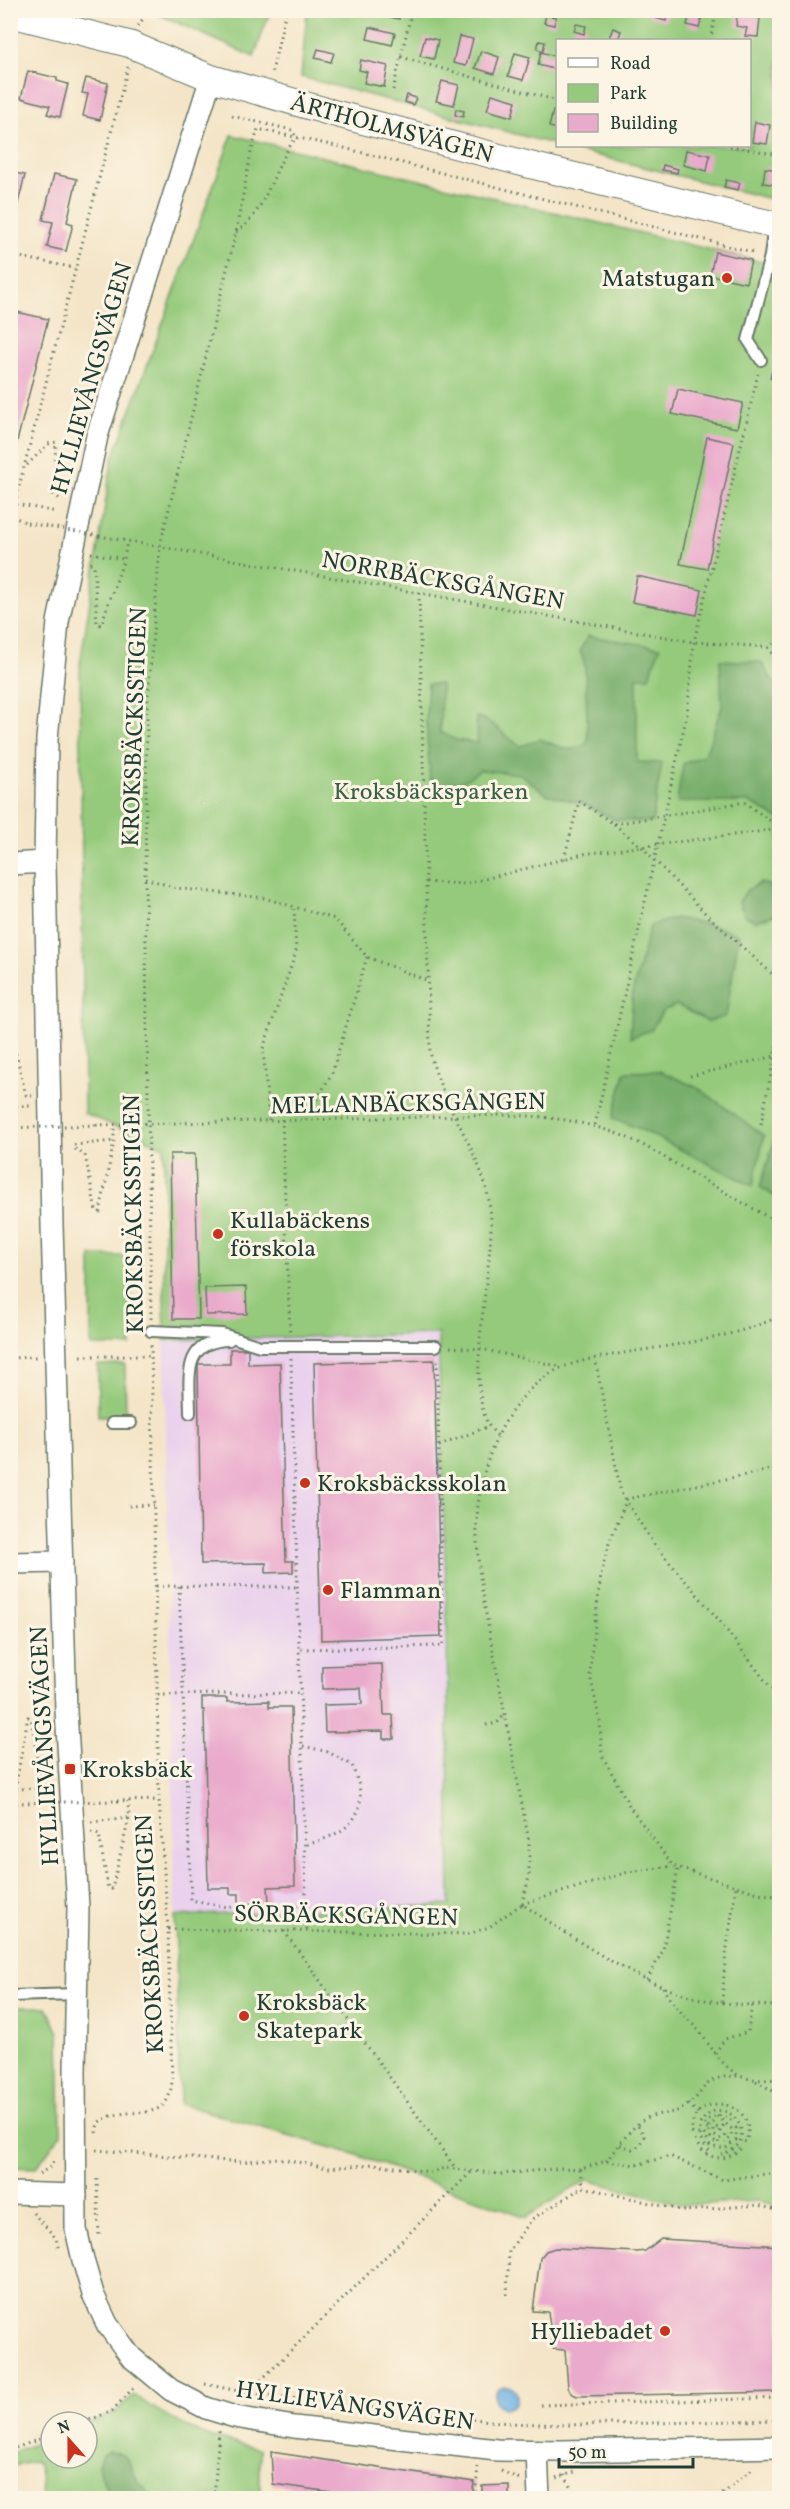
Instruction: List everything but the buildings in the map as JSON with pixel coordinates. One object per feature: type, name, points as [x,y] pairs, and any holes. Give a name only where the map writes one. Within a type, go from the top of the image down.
[{"type":"street","name":"ÄRTHOLMSVÄGEN","points":[[10,14],[129,44],[211,78],[526,164],[777,225]]},
{"type":"street","name":"HYLLIEVÅNGSVÄGEN","points":[[211,78],[97,436],[58,622],[47,739],[45,862],[62,1562],[66,1711],[78,1907],[76,2229],[83,2260],[93,2294],[107,2324],[131,2357],[171,2390],[216,2411],[253,2421],[485,2449],[537,2451],[780,2447]]},
{"type":"street","points":[[10,864],[45,862]]},
{"type":"street","points":[[10,1563],[62,1562]]},
{"type":"street","points":[[10,2193],[76,2195]]},
{"type":"street","points":[[537,2451],[539,2499]]},
{"type":"lane","points":[[761,360],[748,340],[777,225]]},
{"type":"lane","points":[[151,1331],[222,1334],[260,1346],[436,1346]]},
{"type":"lane","points":[[190,1413],[190,1362],[196,1352],[216,1341],[242,1340]]},
{"type":"lane","points":[[112,1424],[131,1423]]},
{"type":"lane","points":[[10,1996],[77,1995]]},
{"type":"path","points":[[272,72],[286,10]]},
{"type":"path","points":[[393,90],[412,10]]},
{"type":"path","points":[[710,39],[717,10]]},
{"type":"path","points":[[401,57],[556,100]]},
{"type":"path","points":[[10,521],[127,69]]},
{"type":"path","points":[[232,116],[292,130],[296,138],[770,256]]},
{"type":"path","name":"KROKSBÄCKSSTIGEN","points":[[96,2150],[98,2123],[111,2115],[158,2110],[171,2096],[168,1929],[159,1800],[145,878],[147,710],[160,546],[236,232],[251,152],[258,129],[296,138]]},
{"type":"path","points":[[236,232],[248,224],[260,208],[286,150],[296,138]]},
{"type":"path","points":[[736,147],[780,155]]},
{"type":"path","points":[[10,255],[75,268]]},
{"type":"path","points":[[595,1125],[687,714],[694,642],[761,360]]},
{"type":"path","points":[[25,467],[48,444],[56,442],[53,494],[60,499]]},
{"type":"path","points":[[16,504],[57,512]]},
{"type":"path","name":"NORRBÄCKSGÅNGEN","points":[[11,516],[27,523],[694,642],[768,646]]},
{"type":"path","points":[[85,561],[94,565],[97,624],[101,625],[128,541]]},
{"type":"path","points":[[86,552],[124,559]]},
{"type":"path","points":[[419,593],[430,1051],[434,1073],[482,1169],[489,1193],[491,1224],[479,1388],[489,1426],[498,1436]]},
{"type":"path","points":[[780,639],[768,646],[780,666]]},
{"type":"path","points":[[564,860],[579,801],[614,824],[643,848],[708,916],[780,981]]},
{"type":"path","points":[[614,824],[744,802],[780,828]]},
{"type":"path","points":[[426,882],[465,884],[583,854],[643,848],[780,828]]},
{"type":"path","points":[[145,878],[176,888],[264,898],[294,909],[335,919],[367,957],[428,981]]},
{"type":"path","points":[[269,1120],[263,1049],[296,952],[294,909]]},
{"type":"path","points":[[305,1120],[332,1073],[367,957]]},
{"type":"path","points":[[761,1124],[777,1055],[780,1028]]},
{"type":"path","points":[[10,1030],[26,1095],[39,1097]]},
{"type":"path","points":[[690,1076],[777,1055]]},
{"type":"path","points":[[10,1106],[39,1106]]},
{"type":"path","name":"MELLANBÄCKSGÅNGEN","points":[[10,1128],[282,1119],[540,1116],[595,1125],[620,1134],[657,1152],[780,1224]]},
{"type":"path","points":[[282,1119],[302,1693],[307,1931]]},
{"type":"path","points":[[114,1125],[114,1141],[100,1212],[96,1211],[85,1155],[74,1147],[114,1141]]},
{"type":"path","points":[[780,1316],[756,1325],[702,1339],[595,1358],[563,1367],[531,1388],[515,1406],[498,1436],[480,1491],[478,1543],[487,1617],[529,1842],[529,1877],[522,1904],[612,1961],[647,1980],[678,1993],[722,2002],[780,2006]]},
{"type":"path","points":[[300,1649],[443,1646],[436,1346],[481,1349],[563,1367]]},
{"type":"path","points":[[81,1356],[151,1356]]},
{"type":"path","points":[[10,1358],[36,1357]]},
{"type":"path","points":[[595,1358],[621,1493],[627,1499],[653,1543],[718,1619],[780,1700]]},
{"type":"path","points":[[439,1446],[489,1426]]},
{"type":"path","points":[[627,1499],[780,1468]]},
{"type":"path","points":[[627,1499],[609,1542],[602,1575],[590,1675],[600,1722],[602,1755],[630,1807],[673,1866],[780,1897]]},
{"type":"path","points":[[129,1506],[154,1505]]},
{"type":"path","points":[[156,1586],[298,1587]]},
{"type":"path","points":[[179,1586],[191,1900],[234,1908],[306,1906]]},
{"type":"path","points":[[158,1695],[302,1693]]},
{"type":"path","points":[[486,1725],[497,1723],[505,1714]]},
{"type":"path","points":[[46,1781],[40,1776],[32,1718],[28,1717],[13,1788],[47,1788]]},
{"type":"path","points":[[303,1746],[328,1752],[352,1765],[360,1794],[354,1820],[333,1837],[305,1845]]},
{"type":"path","points":[[10,1804],[159,1800]]},
{"type":"path","points":[[90,1831],[99,1834],[108,1888],[112,1889],[129,1818],[128,1801]]},
{"type":"path","points":[[89,1822],[129,1818]]},
{"type":"path","name":"SÖRBÄCKSGÅNGEN","points":[[168,1929],[469,1934],[489,1927],[522,1904],[628,1872],[673,1866]]},
{"type":"path","points":[[647,1980],[663,1950],[678,1868]]},
{"type":"path","points":[[722,2002],[724,1961],[736,1886]]},
{"type":"path","points":[[284,1931],[456,2169]]},
{"type":"path","points":[[662,1986],[668,1999],[715,2053],[740,2076]]},
{"type":"path","points":[[715,2053],[725,2039],[748,2032],[752,2004]]},
{"type":"path","points":[[606,2161],[638,2126],[650,2117],[680,2109],[688,2104],[704,2085],[714,2079],[740,2076],[751,2079],[773,2091],[780,2110]]},
{"type":"path","points":[[751,2079],[780,2079]]},
{"type":"path","points":[[699,2134],[692,2133],[691,2129],[698,2113],[714,2103],[732,2105],[745,2117],[748,2126],[746,2142],[741,2139]]},
{"type":"path","points":[[688,2104],[698,2113]]},
{"type":"path","points":[[709,2151],[702,2145],[699,2134],[704,2118],[715,2111],[723,2111],[735,2116],[739,2122],[741,2139],[729,2154]]},
{"type":"path","points":[[719,2139],[718,2144],[711,2140],[705,2124],[717,2116],[727,2116],[733,2122]]},
{"type":"path","points":[[704,2134],[708,2144],[716,2149],[725,2149],[735,2140],[736,2128],[732,2129],[717,2116]]},
{"type":"path","points":[[708,2129],[714,2122]]},
{"type":"path","points":[[620,2145],[632,2149],[639,2146],[644,2136],[638,2126]]},
{"type":"path","points":[[719,2139],[715,2137],[713,2130],[716,2126],[723,2126],[720,2132]]},
{"type":"path","points":[[725,2143],[731,2137],[732,2129]]},
{"type":"path","points":[[719,2139],[725,2137],[727,2131]]},
{"type":"path","points":[[695,2140],[703,2153],[714,2158],[729,2154],[743,2146]]},
{"type":"path","points":[[714,2158],[716,2149]]},
{"type":"path","points":[[96,2161],[96,2150],[240,2162],[278,2158],[328,2168],[374,2164],[430,2172],[445,2168],[501,2174],[562,2168],[580,2169],[606,2161],[636,2165],[670,2156],[723,2180],[780,2172]]},
{"type":"path","points":[[32,2175],[45,2171],[59,2153]]},
{"type":"path","points":[[721,2154],[729,2154]]},
{"type":"path","points":[[580,2169],[583,2187]]},
{"type":"path","points":[[248,2393],[472,2171]]},
{"type":"path","points":[[97,2172],[99,2237]]},
{"type":"path","points":[[507,2295],[509,2251],[532,2219],[583,2187],[684,2211],[758,2205],[780,2211]]},
{"type":"path","points":[[199,2381],[219,2388],[248,2393],[519,2423],[568,2425],[780,2420]]},
{"type":"path","points":[[99,2416],[112,2411],[136,2385]]},
{"type":"path","points":[[541,2404],[780,2398]]},
{"type":"path","points":[[214,2499],[219,2430]]},
{"type":"path","points":[[10,2450],[39,2439]]},
{"type":"path","points":[[718,2499],[760,2463]]},
{"type":"path","points":[[475,2499],[478,2467]]},
{"type":"path","points":[[564,2475],[578,2499]]},
{"type":"path","points":[[280,2496],[303,2499]]},
{"type":"shaded area","name":"Kroksbäcksskolan","points":[[438,1333],[447,1626],[450,1906],[175,1916],[164,1340]]},
{"type":"green space","points":[[151,11],[270,11],[254,57]]},
{"type":"green space","points":[[307,11],[779,11],[779,201],[564,147],[751,147],[751,39],[556,39],[556,145],[301,77]]},
{"type":"green space","name":"Kroksbäcksparken","points":[[232,135],[779,266],[779,2206],[758,2201],[685,2205],[587,2180],[526,2217],[354,2154],[180,2104],[175,1916],[450,1905],[447,1626],[438,1334],[164,1340],[164,1147],[84,1113],[80,664],[112,461]]},
{"type":"green space","points":[[588,636],[660,647],[649,677],[637,677],[637,762],[662,763],[652,822],[616,820],[584,804],[546,794],[520,774],[480,770],[447,792],[430,779],[426,719],[428,684],[441,684],[440,732],[456,740],[478,743],[476,717],[495,726],[521,746],[540,739],[570,749],[588,742],[585,666],[580,650]]},
{"type":"green space","points":[[720,660],[761,662],[779,691],[779,819],[748,802],[677,802],[683,764],[705,755],[722,707]]},
{"type":"green space","points":[[760,883],[779,888],[779,922],[774,915],[756,921],[745,916],[739,902],[747,890]]},
{"type":"green space","points":[[675,918],[707,924],[739,934],[726,1016],[708,1022],[677,1005],[663,1011],[651,1030],[630,1038],[633,990],[650,926]]},
{"type":"green space","points":[[660,1071],[698,1088],[764,1136],[753,1186],[640,1129],[613,1118],[625,1072]]},
{"type":"green space","points":[[779,1126],[780,1199],[760,1187]]},
{"type":"green space","points":[[91,1256],[130,1256],[131,1346],[91,1346]]},
{"type":"green space","points":[[125,1364],[126,1416],[98,1416],[98,1365]]},
{"type":"green space","points":[[11,2007],[47,2007],[59,2033],[61,2134],[36,2168],[11,2167]]},
{"type":"green space","points":[[134,2395],[194,2430],[224,2441],[260,2449],[260,2498],[42,2498],[39,2470],[99,2470],[99,2419],[115,2413]]},
{"type":"green space","points":[[39,2442],[39,2465],[34,2462],[11,2466],[11,2453]]},
{"type":"green space","points":[[109,2451],[124,2457],[150,2498],[109,2498],[99,2468],[102,2455]]},
{"type":"water","points":[[502,2386],[510,2386],[517,2393],[517,2401],[510,2408],[502,2408],[495,2401],[495,2393]]},
{"type":"place","name":"Matstugan","points":[[727,278]]},
{"type":"place","name":"Kullabäckens förskola","points":[[218,1234]]},
{"type":"place","name":"Kroksbäcksskolan","points":[[305,1483]]},
{"type":"place","name":"Flamman","points":[[328,1590]]},
{"type":"place","name":"Kroksbäck","points":[[70,1769]]},
{"type":"place","name":"Kroksbäck Skatepark","points":[[244,2016]]},
{"type":"place","name":"Hylliebadet","points":[[665,2331]]}]
